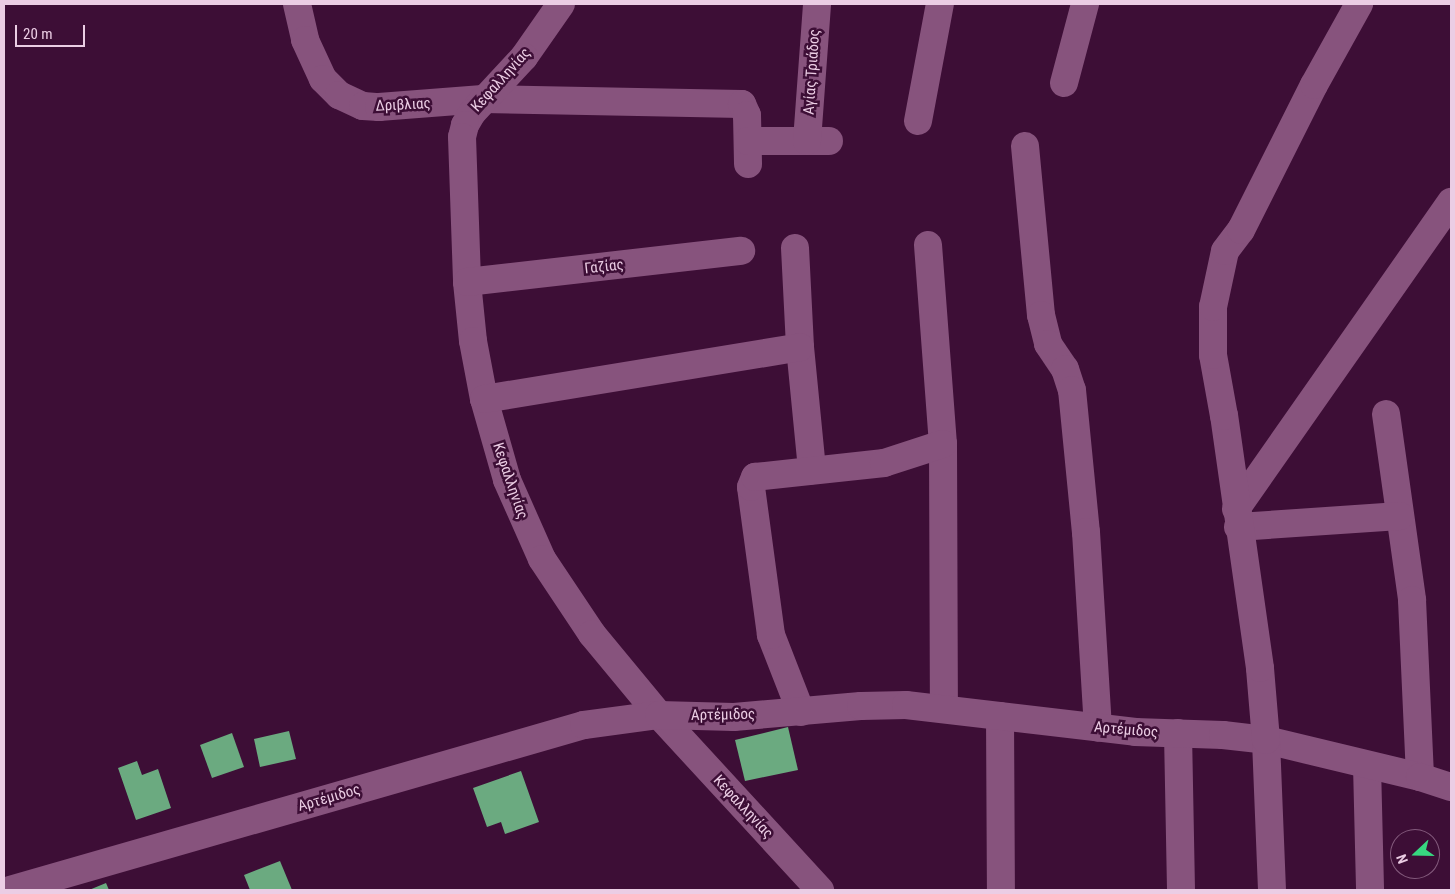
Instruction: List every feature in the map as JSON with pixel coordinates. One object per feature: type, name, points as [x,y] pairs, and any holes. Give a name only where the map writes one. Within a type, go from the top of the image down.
[{"type":"street","name":"Δριβλιας","points":[[297,4],[305,40],[317,69],[331,90],[363,106],[379,107],[483,99],[742,104],[747,115],[748,153]]},
{"type":"street","name":"Κεφαλληνίας","points":[[561,4],[524,57],[483,99],[465,124],[462,137],[467,282],[473,341],[484,400],[507,480],[542,559],[592,634],[658,715],[820,890]]},
{"type":"street","name":"Αγίας Τριάδος","points":[[748,153],[818,141],[817,4]]},
{"type":"street","points":[[918,120],[940,4]]},
{"type":"street","points":[[1064,83],[1085,4]]},
{"type":"street","points":[[1272,890],[1266,740],[1260,668],[1237,518],[1224,416],[1213,355],[1213,307],[1225,251],[1242,230],[1314,85],[1359,4]]},
{"type":"street","points":[[1025,146],[1041,315],[1048,344],[1064,368],[1072,390],[1086,532],[1098,728]]},
{"type":"street","points":[[1237,518],[1451,202]]},
{"type":"street","points":[[928,246],[944,444],[944,709]]},
{"type":"street","points":[[795,248],[800,347],[812,470]]},
{"type":"street","name":"Γαζίας","points":[[467,282],[741,252]]},
{"type":"street","points":[[484,400],[800,347]]},
{"type":"street","points":[[1386,414],[1412,600],[1420,777]]},
{"type":"street","points":[[802,712],[771,635],[751,487],[755,477],[884,464],[944,444]]},
{"type":"street","points":[[1237,518],[1400,516]]},
{"type":"street","name":"Αρτέμιδος","points":[[10,890],[584,725],[658,715],[734,717],[870,706],[906,705],[1098,728],[1266,740],[1420,777],[1451,787]]},
{"type":"street","points":[[1000,716],[1001,890]]},
{"type":"street","points":[[1178,733],[1181,890]]},
{"type":"street","points":[[1367,764],[1370,890]]},
{"type":"building","points":[[788,727],[798,770],[745,781],[735,740]]},
{"type":"building","points":[[289,731],[296,759],[260,767],[254,739]]},
{"type":"building","points":[[232,733],[244,767],[212,778],[200,745]]},
{"type":"building","points":[[137,761],[142,775],[158,769],[171,808],[136,820],[118,768]]},
{"type":"building","points":[[521,771],[539,822],[505,834],[501,822],[487,827],[473,788]]},
{"type":"building","points":[[280,861],[292,890],[250,890],[244,875]]},
{"type":"building","points":[[106,883],[109,890],[89,890]]}]
